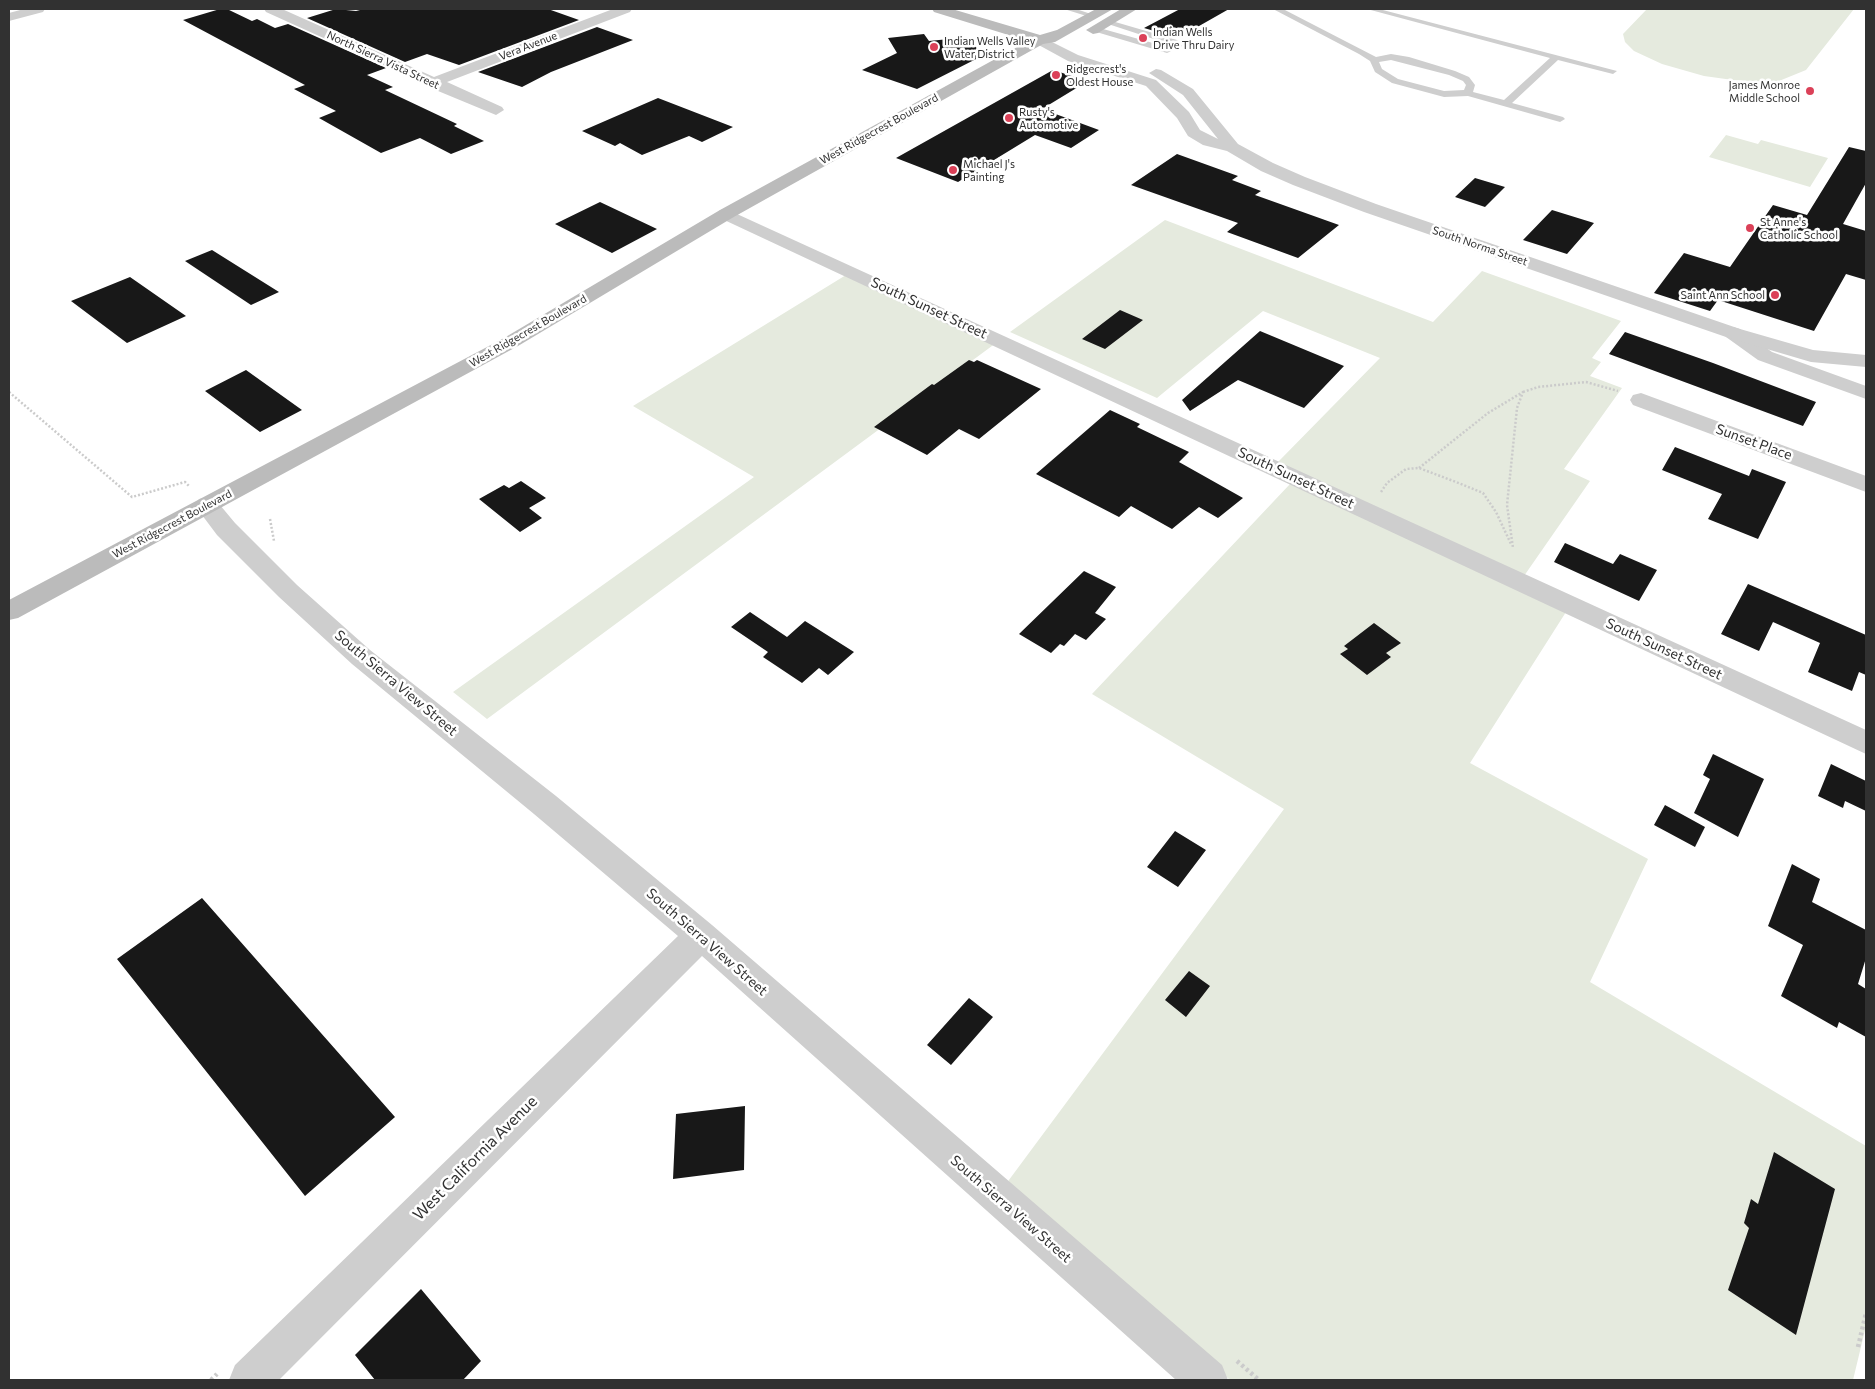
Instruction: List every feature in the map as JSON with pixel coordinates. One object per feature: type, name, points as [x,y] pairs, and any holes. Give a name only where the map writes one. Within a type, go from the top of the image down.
[{"type":"main road","points":[[939,9],[1040,40]]},
{"type":"main road","name":"West Ridgecrest Boulevard","points":[[9,611],[511,342],[726,214],[1040,40],[1081,38],[1099,21],[1130,9]]},
{"type":"street","points":[[9,17],[38,9]]},
{"type":"street","name":"North Sierra Vista Street","points":[[271,9],[431,83],[496,110]]},
{"type":"street","points":[[590,9],[608,15]]},
{"type":"street","name":"Vera Avenue","points":[[431,83],[625,9]]},
{"type":"street","name":"South Norma Street","points":[[1040,40],[1074,58],[1151,83],[1183,115],[1194,133],[1209,142],[1232,147],[1268,167],[1370,208],[1733,334],[1811,356],[1866,361]]},
{"type":"street","name":"South Norma Street","points":[[1040,40],[1137,65],[1176,83],[1188,92],[1206,112],[1232,147]]},
{"type":"street","name":"South Sunset Street","points":[[726,214],[1866,743]]},
{"type":"street","name":"South Norma Street","points":[[1733,334],[1765,356],[1866,393]]},
{"type":"street","name":"Sunset Place","points":[[1642,400],[1866,484]]},
{"type":"street","name":"South Sierra View Street","points":[[207,505],[226,529],[281,584],[362,657],[545,805],[701,935],[1207,1380]]},
{"type":"street","name":"West California Avenue","points":[[237,1374],[701,935]]},
{"type":"lane","points":[[1068,9],[1099,21],[1178,44],[1177,48],[1166,50],[1150,48],[1099,21]]},
{"type":"lane","points":[[1278,9],[1374,60],[1391,57],[1409,60],[1466,79],[1472,85],[1468,93]]},
{"type":"lane","points":[[1371,9],[1613,71]]},
{"type":"lane","points":[[1506,103],[1556,57]]},
{"type":"lane","points":[[1374,60],[1378,70],[1395,81],[1444,94],[1468,93],[1560,119]]},
{"type":"path","points":[[1419,468],[1488,413],[1523,392],[1538,387],[1586,382],[1608,386],[1618,391]]},
{"type":"path","points":[[9,392],[132,498],[185,482],[207,505]]},
{"type":"path","points":[[1499,572],[1513,548],[1507,505],[1517,408],[1523,392]]},
{"type":"path","points":[[1369,512],[1387,483],[1406,469],[1419,468],[1483,493],[1496,512],[1513,548]]},
{"type":"path","points":[[1858,1347],[1866,1313]]},
{"type":"path","points":[[211,1380],[237,1374]]},
{"type":"shaded area","name":"James Monroe Middle School","points":[[1647,9],[1854,9],[1806,70],[1779,81],[1769,82],[1704,76],[1662,64],[1634,51],[1625,42],[1623,34]]},
{"type":"shaded area","points":[[1726,135],[1758,144],[1761,140],[1828,158],[1810,187],[1709,157]]},
{"type":"shaded area","points":[[1165,220],[1433,322],[1482,271],[1621,321],[1592,358],[1601,362],[1590,376],[1622,388],[1564,469],[1590,481],[1524,576],[1278,462],[1380,358],[1263,311],[1157,398],[1010,332]]},
{"type":"shaded area","points":[[846,275],[996,343],[487,719],[453,692],[754,477],[633,406]]},
{"type":"shaded area","points":[[1290,484],[1566,612],[1470,763],[1648,859],[1590,982],[1866,1146],[1866,1326],[1853,1380],[1230,1380],[1003,1188],[1284,809],[1092,694]]},
{"type":"building","points":[[220,9],[227,9],[252,21],[257,19],[275,28],[288,24],[386,68],[367,75],[393,87],[385,90],[457,124],[454,126],[484,141],[451,154],[420,138],[381,153],[319,118],[336,111],[294,89],[305,85],[183,20]]},
{"type":"building","points":[[336,9],[356,11],[364,9],[548,9],[579,20],[459,65],[427,54],[405,62],[307,18]]},
{"type":"building","points":[[1180,9],[1229,9],[1178,38],[1144,28]]},
{"type":"building","points":[[597,27],[633,40],[551,72],[522,87],[478,72]]},
{"type":"building","points":[[924,34],[929,41],[969,37],[982,56],[917,89],[862,70],[897,53],[888,38]]},
{"type":"building","points":[[1053,70],[1088,81],[1042,109],[1099,130],[1071,148],[1035,135],[958,182],[896,158]]},
{"type":"building","points":[[658,98],[733,127],[702,142],[689,136],[642,155],[620,143],[615,146],[582,131]]},
{"type":"building","points":[[1849,147],[1866,151],[1866,183],[1843,224],[1866,231],[1866,280],[1846,274],[1814,331],[1718,300],[1710,311],[1654,293],[1684,253],[1730,267],[1773,205],[1807,215]]},
{"type":"building","points":[[1177,154],[1238,176],[1232,180],[1261,191],[1255,195],[1339,225],[1298,258],[1227,232],[1238,223],[1131,185]]},
{"type":"building","points":[[1475,178],[1505,187],[1485,207],[1455,197]]},
{"type":"building","points":[[600,202],[657,229],[612,253],[555,224]]},
{"type":"building","points":[[1552,210],[1594,223],[1567,254],[1523,240]]},
{"type":"building","points":[[212,250],[279,292],[251,305],[185,261]]},
{"type":"building","points":[[130,277],[186,316],[127,343],[71,301]]},
{"type":"building","points":[[1120,310],[1143,320],[1105,349],[1082,339]]},
{"type":"building","points":[[1260,331],[1344,366],[1304,408],[1238,380],[1190,411],[1182,400]]},
{"type":"building","points":[[1625,332],[1816,402],[1803,426],[1609,354]]},
{"type":"building","points":[[969,360],[974,362],[977,360],[1041,389],[979,439],[959,429],[927,455],[874,427],[932,384],[934,385]]},
{"type":"building","points":[[246,370],[302,410],[260,432],[205,391]]},
{"type":"building","points":[[1110,410],[1140,424],[1137,427],[1189,452],[1179,462],[1243,498],[1218,518],[1199,507],[1172,529],[1131,506],[1119,517],[1036,474]]},
{"type":"building","points":[[1675,447],[1749,476],[1752,469],[1786,482],[1758,539],[1708,519],[1722,494],[1662,470]]},
{"type":"building","points":[[521,481],[546,498],[529,508],[542,518],[520,532],[479,499],[504,485],[509,488]]},
{"type":"building","points":[[1565,543],[1613,564],[1620,554],[1657,570],[1639,601],[1554,562]]},
{"type":"building","points":[[1084,571],[1116,587],[1095,613],[1106,619],[1086,640],[1075,634],[1064,646],[1060,644],[1051,653],[1019,634]]},
{"type":"building","points":[[1748,584],[1866,635],[1866,675],[1859,672],[1852,691],[1808,672],[1820,643],[1773,622],[1759,651],[1721,634]]},
{"type":"building","points":[[750,612],[787,637],[805,621],[854,652],[828,675],[819,668],[802,683],[763,657],[768,652],[731,627]]},
{"type":"building","points":[[1374,623],[1401,643],[1386,653],[1391,657],[1367,675],[1340,654],[1348,649],[1344,646]]},
{"type":"building","points":[[1713,754],[1764,779],[1738,837],[1694,813],[1710,779],[1703,775]]},
{"type":"building","points":[[1831,764],[1866,781],[1866,811],[1845,801],[1843,808],[1818,796]]},
{"type":"building","points":[[1665,805],[1705,827],[1695,847],[1654,825]]},
{"type":"building","points":[[1175,831],[1206,850],[1178,887],[1147,867]]},
{"type":"building","points":[[1792,864],[1820,879],[1812,902],[1866,930],[1866,958],[1858,984],[1866,989],[1866,1037],[1839,1022],[1837,1028],[1781,996],[1803,945],[1768,926]]},
{"type":"building","points":[[202,898],[395,1117],[305,1196],[117,959]]},
{"type":"building","points":[[1189,971],[1210,986],[1186,1017],[1165,1000]]},
{"type":"building","points":[[969,998],[993,1017],[951,1065],[927,1045]]},
{"type":"building","points":[[745,1106],[744,1170],[673,1179],[676,1114]]},
{"type":"building","points":[[1774,1152],[1835,1189],[1796,1335],[1728,1290],[1749,1228],[1744,1223],[1751,1199],[1758,1204]]},
{"type":"building","points":[[421,1289],[481,1361],[463,1380],[375,1380],[355,1355]]},
{"type":"place","name":"Indian Wells Drive Thru Dairy","points":[[1143,38]]},
{"type":"place","name":"Indian Wells Valley Water District","points":[[934,47]]},
{"type":"place","name":"Ridgecrest's Oldest House","points":[[1056,75]]},
{"type":"place","name":"James Monroe Middle School","points":[[1810,91]]},
{"type":"place","name":"Rusty's Automotive","points":[[1009,118]]},
{"type":"place","name":"Michael J's Painting","points":[[953,170]]},
{"type":"place","name":"St Anne's Catholic School","points":[[1750,228]]},
{"type":"place","name":"Saint Ann School","points":[[1775,295]]}]
